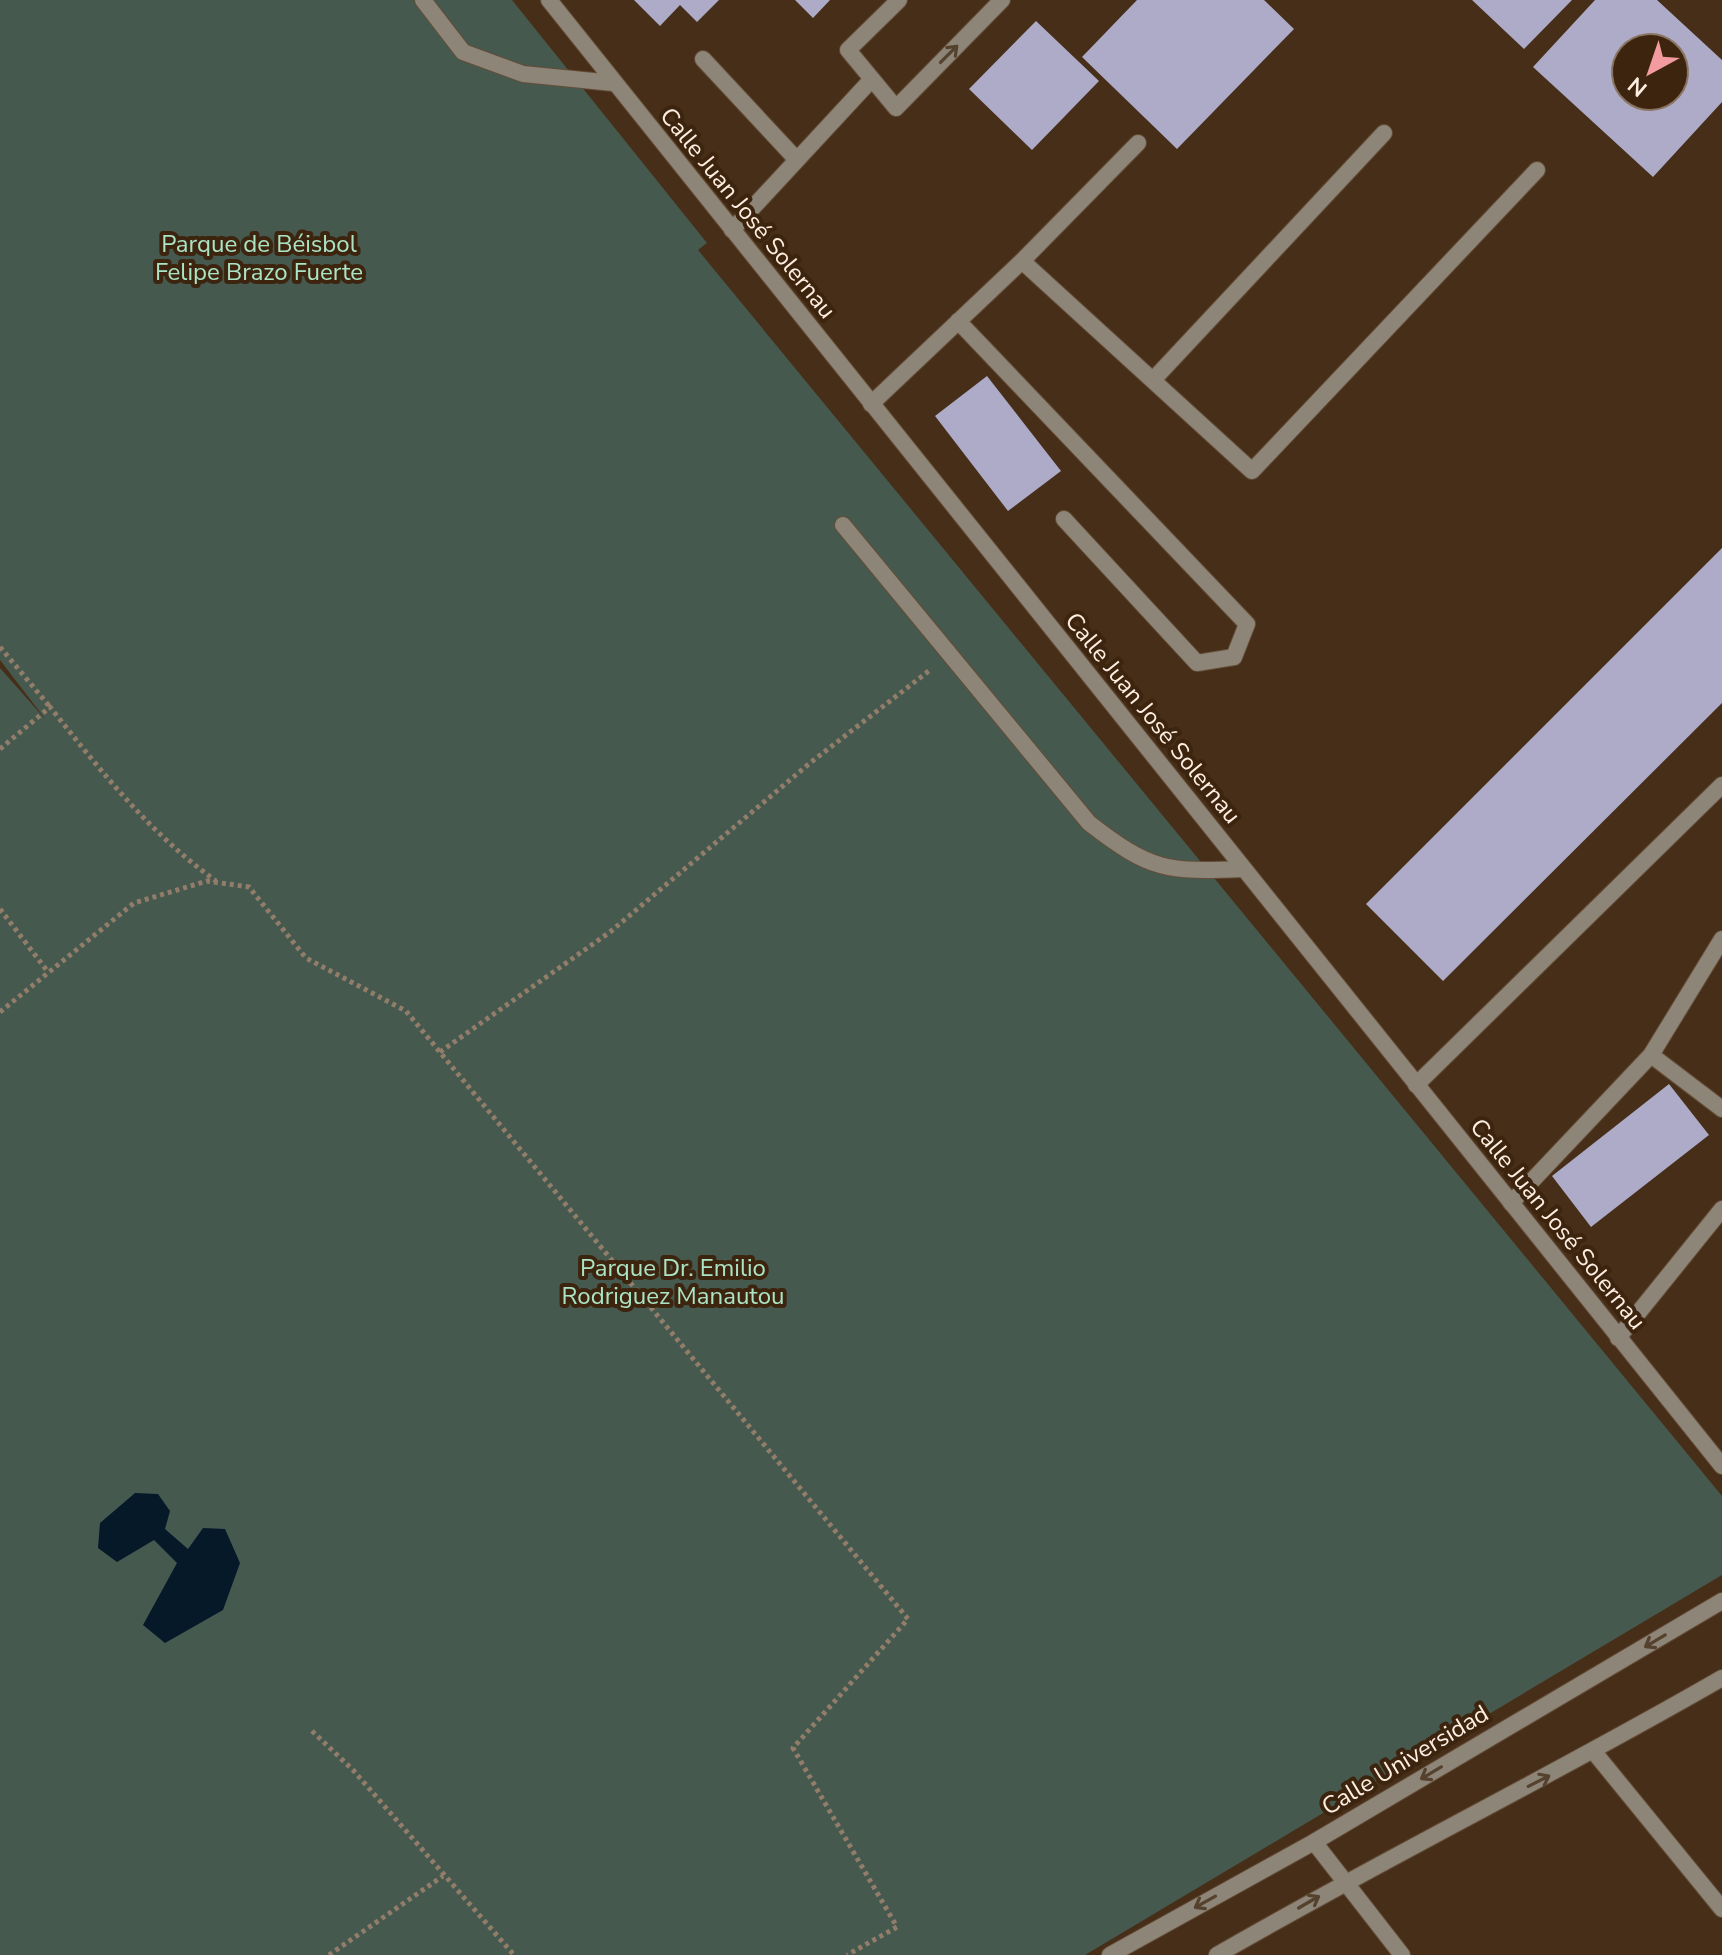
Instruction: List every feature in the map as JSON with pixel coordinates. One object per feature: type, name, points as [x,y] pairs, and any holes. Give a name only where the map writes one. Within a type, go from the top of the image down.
[{"type":"street","points":[[423,0],[463,52],[523,74],[613,83]]},
{"type":"street","name":"Calle Juan José Solernau","points":[[549,0],[1722,1466]]},
{"type":"street","points":[[899,0],[848,50],[896,108],[1002,0]]},
{"type":"street","points":[[703,59],[797,160]]},
{"type":"street","points":[[732,230],[872,79]]},
{"type":"street","points":[[1153,380],[1384,133]]},
{"type":"street","points":[[871,404],[1022,261],[1138,143]]},
{"type":"street","points":[[1022,261],[1252,471],[1537,170]]},
{"type":"street","points":[[958,321],[1247,624],[1234,657],[1197,663],[1064,519]]},
{"type":"street","points":[[843,525],[1089,823],[1132,857],[1180,872],[1243,869]]},
{"type":"street","points":[[1416,1085],[1722,785]]},
{"type":"street","points":[[1511,1203],[1651,1055],[1722,939]]},
{"type":"street","points":[[1651,1055],[1722,1109]]},
{"type":"street","points":[[1618,1338],[1722,1209]]},
{"type":"street","name":"Calle Universidad","points":[[1110,1955],[1314,1842],[1722,1601]]},
{"type":"street","points":[[1217,1955],[1344,1882],[1594,1752],[1722,1678]]},
{"type":"street","points":[[1594,1752],[1722,1909]]},
{"type":"street","points":[[1314,1842],[1402,1955]]},
{"type":"path","points":[[0,647],[150,827],[175,852],[217,882]]},
{"type":"path","points":[[440,1052],[610,932],[810,763],[950,654]]},
{"type":"path","points":[[0,749],[50,707]]},
{"type":"path","points":[[0,1012],[134,903],[207,881],[249,887],[306,958],[406,1011],[908,1619],[793,1748],[897,1927],[847,1955]]},
{"type":"path","points":[[0,909],[48,972]]},
{"type":"path","points":[[312,1731],[353,1770],[514,1955]]},
{"type":"path","points":[[329,1955],[443,1876]]},
{"type":"green space","name":"Parque Dr. Emilio Rodriguez Manautou","points":[[0,0],[512,0],[707,243],[698,250],[1722,1496],[1722,1575],[1085,1955],[0,1955],[0,668],[46,720],[0,660]]},
{"type":"water","points":[[135,1493],[158,1494],[170,1511],[165,1529],[188,1549],[203,1528],[225,1529],[240,1563],[223,1610],[165,1643],[143,1625],[177,1563],[154,1540],[117,1562],[98,1548],[100,1523]]},
{"type":"building","points":[[634,0],[719,0],[697,22],[680,5],[660,26]]},
{"type":"building","points":[[795,0],[830,0],[813,18]]},
{"type":"building","points":[[1137,0],[1264,0],[1294,29],[1177,149],[1082,57]]},
{"type":"building","points":[[1472,0],[1572,0],[1524,49]]},
{"type":"building","points":[[1595,0],[1657,0],[1722,60],[1722,102],[1653,177],[1533,67]]},
{"type":"building","points":[[1036,21],[1099,81],[1032,150],[969,89]]},
{"type":"building","points":[[987,376],[1061,471],[1008,511],[935,416]]},
{"type":"building","points":[[1722,548],[1722,703],[1443,981],[1366,904]]},
{"type":"building","points":[[1669,1084],[1709,1135],[1591,1227],[1552,1176]]},
{"type":"park label","name":"Parque de Béisbol Felipe Brazo Fuerte","points":[[259,258]]}]
